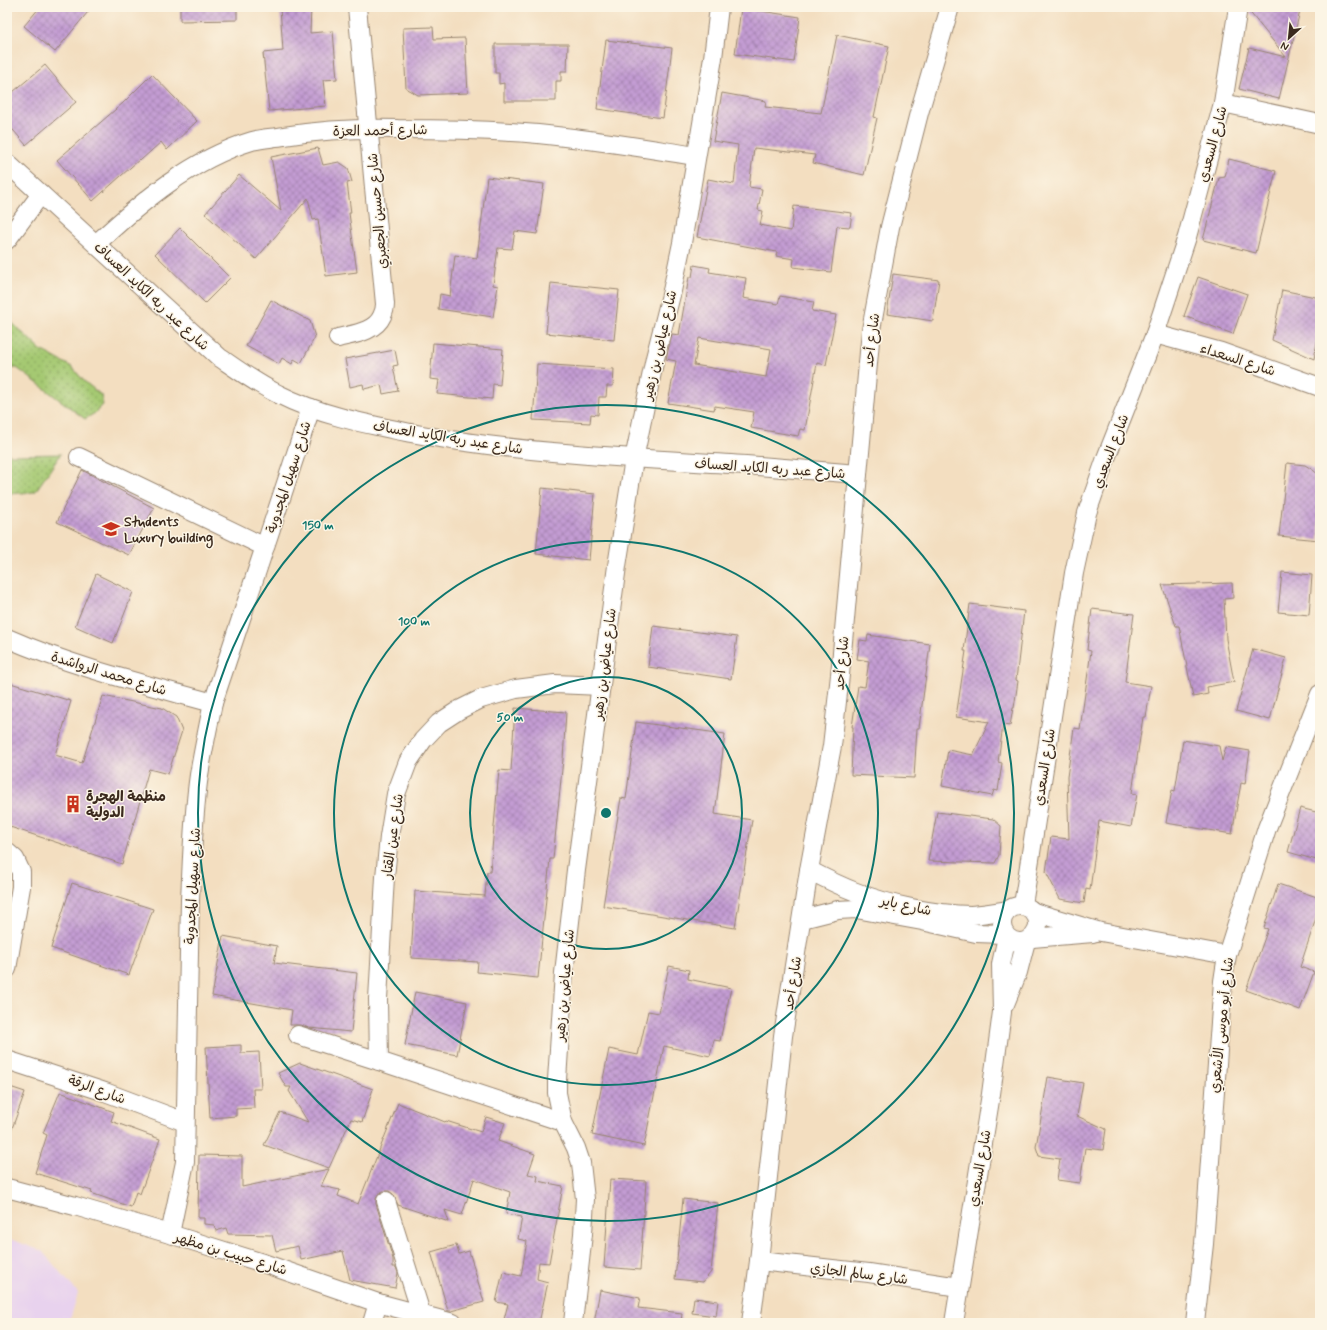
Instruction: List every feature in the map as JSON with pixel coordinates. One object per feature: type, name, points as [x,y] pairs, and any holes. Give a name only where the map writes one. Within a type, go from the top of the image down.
[{"type":"street","name":"شارع حسين الجعبري","points":[[338,338],[366,330],[375,325],[382,316],[386,304],[357,7]]},
{"type":"street","name":"شارع عياض بن زهير","points":[[573,1323],[583,1234],[585,1198],[581,1163],[576,1148],[563,1122],[557,1094],[564,973],[616,566],[634,459],[655,358],[678,263],[713,58],[719,7]]},
{"type":"street","name":"شارع أحد","points":[[751,1323],[784,1036],[809,870],[832,746],[840,675],[871,330],[890,226],[919,113],[950,7]]},
{"type":"street","name":"شارع السعدي","points":[[1021,909],[1074,574],[1087,514],[1106,458],[1156,334],[1187,237],[1223,103],[1238,7]]},
{"type":"street","points":[[1223,103],[1320,124]]},
{"type":"street","name":"شارع أحمد العزة","points":[[96,244],[128,214],[153,195],[190,169],[217,155],[253,141],[328,130],[369,128],[440,129],[538,134],[590,140],[696,156]]},
{"type":"street","name":"شارع عبد ربه الكايد العساف","points":[[7,163],[219,357],[248,377],[278,394],[311,408],[366,424],[444,439],[527,450],[634,459],[858,474]]},
{"type":"street","points":[[7,240],[41,194]]},
{"type":"street","name":"شارع السعداء","points":[[1156,334],[1221,352],[1320,387]]},
{"type":"street","name":"شارع سهيل المجدوبة","points":[[170,1234],[185,1162],[187,1000],[192,858],[199,776],[205,740],[213,703],[311,408]]},
{"type":"street","name":"شارع سهيل المجدوبة","points":[[79,457],[266,547]]},
{"type":"street","name":"شارع محمد الرواشدة","points":[[7,638],[41,652],[213,703]]},
{"type":"street","name":"شارع عين القتار","points":[[380,1060],[378,999],[389,837],[396,794],[408,762],[423,740],[439,723],[459,710],[481,699],[516,689],[555,684],[601,686]]},
{"type":"street","name":"شارع أبو موسى الأشعري","points":[[1195,1323],[1204,1244],[1223,981],[1227,956],[1266,828],[1320,694]]},
{"type":"street","points":[[7,852],[15,859],[21,872],[22,887],[7,969]]},
{"type":"street","name":"شارع باير","points":[[809,870],[858,893],[922,909],[966,914],[984,914],[1021,909],[1101,932],[1227,956]]},
{"type":"street","name":"شارع باير","points":[[802,919],[838,910],[856,909],[976,933],[1006,935]]},
{"type":"street","points":[[1021,909],[1038,918],[1038,926],[1036,933],[1029,940],[1019,942],[1013,941],[1006,935],[1002,929],[1002,919],[1021,909]]},
{"type":"street","name":"شارع باير","points":[[1029,940],[1101,932]]},
{"type":"street","name":"شارع السعدي","points":[[954,1323],[991,1094],[1002,1012],[1001,964],[1006,935]]},
{"type":"street","name":"شارع السعدي","points":[[1002,1012],[1029,940]]},
{"type":"street","points":[[298,1035],[380,1060],[563,1122]]},
{"type":"street","name":"شارع الرقة","points":[[7,1060],[105,1092],[185,1122]]},
{"type":"street","name":"شارع حبيب بن مظهر","points":[[7,1188],[75,1206],[263,1262],[378,1303],[421,1313],[453,1323]]},
{"type":"street","points":[[386,1201],[421,1313]]},
{"type":"street","name":"شارع سالم الجازي","points":[[759,1260],[869,1273],[959,1287]]},
{"type":"street","points":[[372,1323],[378,1303]]},
{"type":"shaded area","points":[[7,1238],[42,1251],[78,1293],[69,1323],[7,1323]]},
{"type":"green space","points":[[7,318],[41,350],[72,367],[84,381],[101,395],[103,405],[95,413],[85,419],[17,368],[7,369]]},
{"type":"green space","points":[[7,453],[11,455],[61,454],[35,492],[7,494]]},
{"type":"building","points":[[40,7],[92,7],[55,52],[24,26]]},
{"type":"building","points":[[180,7],[237,7],[237,20],[180,21]]},
{"type":"building","points":[[280,7],[311,7],[310,33],[333,31],[337,79],[323,80],[326,106],[269,111],[263,53],[283,51]]},
{"type":"building","points":[[1248,7],[1301,7],[1279,99],[1239,89],[1249,48],[1286,57],[1248,10]]},
{"type":"building","points":[[741,8],[800,17],[794,62],[735,54]]},
{"type":"building","points":[[433,27],[434,39],[465,38],[468,93],[418,95],[406,88],[403,28]]},
{"type":"building","points":[[837,35],[889,46],[874,117],[877,118],[864,175],[813,163],[815,155],[754,148],[749,187],[762,189],[758,210],[763,211],[760,225],[791,231],[794,206],[852,213],[850,227],[837,226],[831,272],[793,267],[794,259],[776,256],[777,252],[697,237],[708,179],[734,184],[738,145],[713,141],[722,93],[766,101],[765,107],[821,113]]},
{"type":"building","points":[[606,40],[672,48],[663,118],[597,109]]},
{"type":"building","points":[[495,44],[568,44],[567,71],[561,71],[561,81],[556,81],[556,101],[504,101],[504,83],[499,84],[499,73],[495,73]]},
{"type":"building","points":[[45,65],[76,102],[26,145],[7,123],[7,97]]},
{"type":"building","points":[[152,74],[197,121],[167,150],[161,142],[93,201],[57,160],[123,103]]},
{"type":"building","points":[[318,148],[323,165],[339,162],[348,168],[352,182],[347,183],[351,213],[349,213],[357,272],[326,276],[318,219],[313,220],[308,198],[256,259],[205,214],[239,175],[281,211],[271,157]]},
{"type":"building","points":[[1229,159],[1276,171],[1256,253],[1203,240],[1219,178],[1225,177]]},
{"type":"building","points":[[487,177],[544,184],[537,234],[515,231],[512,249],[498,248],[493,285],[498,286],[493,317],[438,309],[440,294],[450,296],[455,255],[477,258]]},
{"type":"building","points":[[180,228],[230,278],[205,303],[155,254]]},
{"type":"building","points":[[694,265],[710,268],[709,272],[746,278],[743,298],[778,304],[780,296],[814,302],[812,311],[836,315],[826,365],[817,363],[805,430],[800,429],[798,436],[751,428],[754,412],[715,406],[714,410],[668,403],[676,361],[666,359],[672,334],[679,335],[689,277],[692,277]],"holes":[[[699,338],[771,349],[766,377],[694,365]]]},
{"type":"building","points":[[893,274],[939,280],[933,321],[887,314]]},
{"type":"building","points":[[1198,277],[1247,294],[1233,334],[1184,316]]},
{"type":"building","points":[[551,283],[619,290],[614,340],[546,333]]},
{"type":"building","points":[[1282,290],[1320,298],[1320,325],[1314,359],[1272,340]]},
{"type":"building","points":[[271,300],[310,321],[315,337],[301,363],[294,359],[292,364],[282,358],[279,364],[246,346]]},
{"type":"building","points":[[433,343],[503,349],[500,385],[493,384],[492,399],[437,394],[439,380],[430,379]]},
{"type":"building","points":[[395,350],[398,365],[393,366],[398,391],[383,394],[381,385],[364,389],[363,384],[350,387],[345,359]]},
{"type":"building","points":[[537,364],[614,369],[613,386],[607,386],[606,397],[599,397],[598,415],[591,414],[590,423],[533,420]]},
{"type":"building","points":[[1287,463],[1305,465],[1320,476],[1319,540],[1279,536]]},
{"type":"building","name":"Students Luxury building","points":[[82,470],[154,508],[129,555],[57,522]]},
{"type":"building","points":[[542,488],[595,494],[589,560],[536,554]]},
{"type":"building","points":[[1282,572],[1312,575],[1309,615],[1278,612]]},
{"type":"building","points":[[96,574],[133,592],[113,643],[75,626]]},
{"type":"building","points":[[1232,583],[1233,598],[1224,599],[1226,639],[1234,682],[1207,687],[1208,694],[1193,697],[1179,626],[1176,626],[1162,585]]},
{"type":"building","points":[[970,604],[1024,611],[1016,680],[1018,681],[1014,708],[1010,726],[1003,725],[998,762],[1002,763],[998,791],[994,790],[992,796],[942,786],[948,750],[973,755],[989,722],[956,717],[966,651],[964,651]]},
{"type":"building","points":[[1092,609],[1134,614],[1125,682],[1151,686],[1146,717],[1143,717],[1132,793],[1137,794],[1131,827],[1099,821],[1090,890],[1086,889],[1084,903],[1060,899],[1046,872],[1051,837],[1069,839],[1067,777],[1074,728],[1080,729],[1091,651],[1087,650]]},
{"type":"building","points":[[653,626],[737,637],[731,679],[648,667]]},
{"type":"building","points":[[868,635],[930,644],[919,728],[917,728],[914,778],[851,775],[852,727],[858,686],[865,687],[869,661],[857,659],[860,640],[867,641]]},
{"type":"building","points":[[1253,649],[1286,658],[1270,720],[1236,711]]},
{"type":"building","points":[[7,682],[71,701],[55,755],[82,763],[103,696],[162,708],[176,717],[182,731],[168,774],[149,769],[122,864],[7,826]]},
{"type":"building","points":[[515,708],[566,712],[553,859],[550,859],[538,978],[477,972],[478,962],[411,958],[415,891],[485,896],[487,872],[490,872],[499,770],[511,771]]},
{"type":"building","points":[[636,722],[725,734],[715,814],[752,820],[735,928],[603,906],[621,798],[626,799]]},
{"type":"building","points":[[1183,740],[1219,746],[1222,761],[1226,747],[1250,751],[1245,784],[1241,783],[1232,834],[1166,823],[1172,790],[1175,791]]},
{"type":"building","points":[[1300,808],[1320,813],[1320,861],[1288,852]]},
{"type":"building","points":[[937,812],[993,819],[1001,826],[999,855],[995,863],[928,861]]},
{"type":"building","points":[[72,883],[153,909],[129,975],[51,948]]},
{"type":"building","points":[[1278,884],[1320,898],[1320,906],[1300,967],[1314,972],[1300,1010],[1246,990],[1268,929],[1264,928]]},
{"type":"building","points":[[223,936],[277,946],[274,963],[357,973],[351,1032],[309,1028],[301,1025],[290,1025],[292,1010],[212,996]]},
{"type":"building","points":[[669,966],[689,970],[688,979],[731,988],[720,1041],[714,1040],[710,1056],[664,1046],[644,1146],[592,1135],[609,1049],[638,1055],[648,1011],[659,1013]]},
{"type":"building","points":[[415,992],[467,1002],[457,1055],[405,1045]]},
{"type":"building","points":[[241,1045],[241,1053],[259,1052],[261,1089],[253,1089],[254,1108],[236,1109],[236,1116],[210,1118],[206,1047]]},
{"type":"building","points":[[300,1063],[373,1089],[362,1122],[351,1119],[329,1168],[264,1145],[280,1112],[308,1122],[289,1091],[291,1087],[286,1087],[278,1073]]},
{"type":"building","points":[[1048,1077],[1083,1083],[1077,1116],[1106,1129],[1103,1150],[1085,1148],[1080,1183],[1057,1180],[1060,1159],[1039,1156],[1036,1147]]},
{"type":"building","points":[[7,1086],[25,1092],[9,1137],[7,1136]]},
{"type":"building","points":[[60,1092],[114,1112],[111,1121],[160,1139],[140,1194],[136,1192],[131,1207],[91,1193],[92,1191],[35,1173],[47,1135],[43,1133]]},
{"type":"building","points":[[398,1103],[445,1122],[446,1121],[481,1132],[486,1117],[505,1123],[498,1141],[535,1154],[528,1174],[538,1176],[537,1181],[563,1186],[549,1263],[539,1262],[537,1279],[548,1282],[539,1323],[503,1323],[508,1304],[496,1302],[503,1272],[521,1276],[527,1241],[518,1239],[522,1217],[506,1214],[510,1192],[474,1179],[462,1215],[445,1210],[449,1222],[398,1205],[393,1194],[389,1191],[383,1191],[378,1194],[376,1204],[393,1259],[393,1267],[396,1267],[398,1273],[395,1288],[350,1280],[343,1251],[301,1260],[298,1246],[276,1251],[272,1235],[228,1234],[226,1228],[216,1231],[214,1225],[204,1224],[204,1218],[198,1218],[199,1155],[242,1156],[242,1187],[329,1169],[321,1186],[340,1190],[338,1196],[358,1204]]},
{"type":"building","points":[[610,1179],[646,1181],[640,1270],[604,1267]]},
{"type":"building","points":[[683,1199],[718,1203],[711,1272],[703,1282],[675,1279]]},
{"type":"building","points":[[456,1245],[459,1254],[469,1251],[484,1302],[448,1311],[431,1252]]},
{"type":"building","points":[[600,1290],[640,1298],[638,1308],[682,1313],[681,1323],[594,1323]]},
{"type":"building","points":[[694,1298],[718,1301],[716,1316],[692,1313]]},
{"type":"place","name":"Students Luxury building","points":[[111,529]]},
{"type":"place","name":"منظمة الهجرة الدولية","points":[[73,804]]}]
